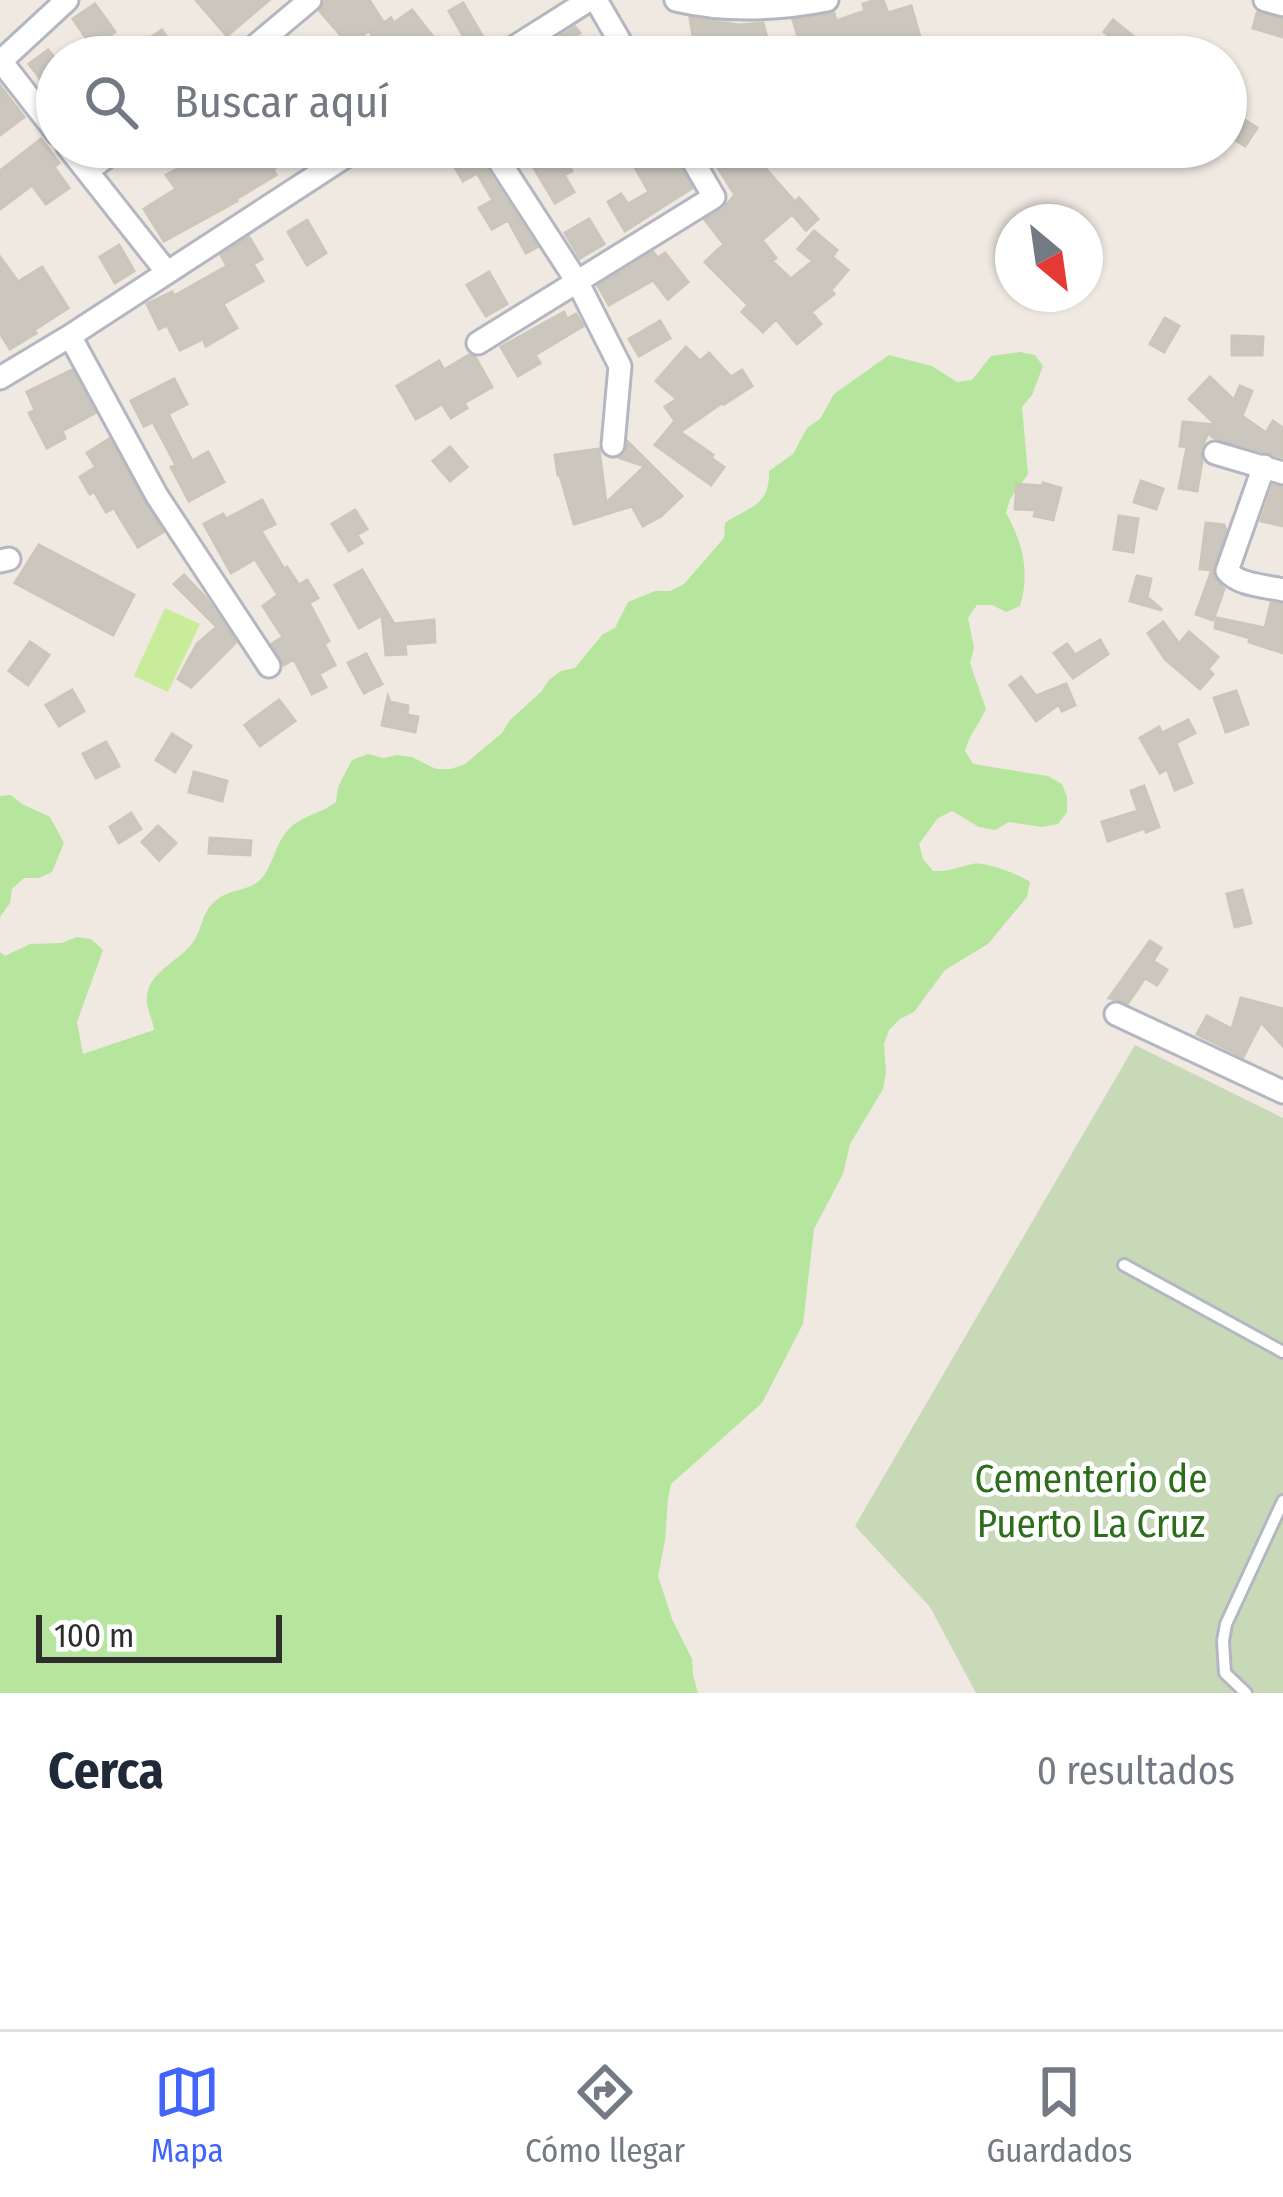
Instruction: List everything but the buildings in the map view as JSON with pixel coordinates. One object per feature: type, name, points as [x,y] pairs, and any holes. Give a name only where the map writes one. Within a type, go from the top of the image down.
[{"type":"street","points":[[36,106],[0,61],[67,0]]},
{"type":"street","points":[[267,36],[310,0]]},
{"type":"street","points":[[534,36],[592,0],[615,36]]},
{"type":"street","points":[[676,0],[743,10],[827,0]]},
{"type":"street","points":[[1265,0],[1283,5]]},
{"type":"street","points":[[85,168],[166,271]]},
{"type":"street","points":[[87,171],[91,168]]},
{"type":"street","points":[[0,378],[327,168]]},
{"type":"street","points":[[504,168],[578,283],[620,366],[613,445]]},
{"type":"street","points":[[478,344],[714,197],[697,168]]},
{"type":"street","points":[[70,336],[157,496],[269,666]]},
{"type":"street","points":[[1215,453],[1273,470],[1227,571],[1238,580],[1283,590]]},
{"type":"street","points":[[1116,1014],[1283,1092]]},
{"type":"lane","points":[[1124,1265],[1283,1352]]},
{"type":"lane","points":[[1246,1693],[1225,1673],[1222,1641],[1283,1501]]},
{"type":"green space","points":[[889,355],[932,366],[957,382],[972,380],[991,356],[1035,355],[1043,366],[1022,407],[1028,474],[1006,513],[1023,558],[1023,594],[1020,606],[1006,612],[977,605],[968,618],[974,648],[970,663],[986,709],[965,751],[973,764],[1048,776],[1062,784],[1067,812],[1058,824],[1042,827],[1009,822],[995,830],[979,827],[952,811],[938,818],[919,844],[933,871],[973,864],[993,867],[1030,882],[1027,897],[988,944],[945,970],[914,1012],[889,1030],[883,1089],[850,1144],[843,1174],[814,1229],[803,1324],[762,1403],[671,1484],[658,1576],[692,1659],[698,1693],[0,1693],[0,952],[5,956],[30,944],[62,943],[77,937],[91,939],[103,950],[77,1022],[83,1054],[154,1030],[147,993],[155,977],[191,945],[213,903],[261,879],[288,830],[336,802],[352,760],[368,754],[397,755],[436,769],[465,764],[502,733],[549,680],[575,668],[603,634],[615,628],[628,602],[684,584],[724,538],[725,523],[762,499],[769,471],[793,454],[834,394]]},
{"type":"green space","points":[[165,608],[200,624],[168,692],[134,676]]},
{"type":"green space","points":[[11,795],[50,817],[64,843],[52,872],[24,878],[12,889],[10,903],[0,917],[0,796]]},
{"type":"green space","name":"Cementerio de Puerto La Cruz","points":[[1135,1045],[1283,1118],[1283,1693],[976,1693],[930,1607],[855,1526]]}]
